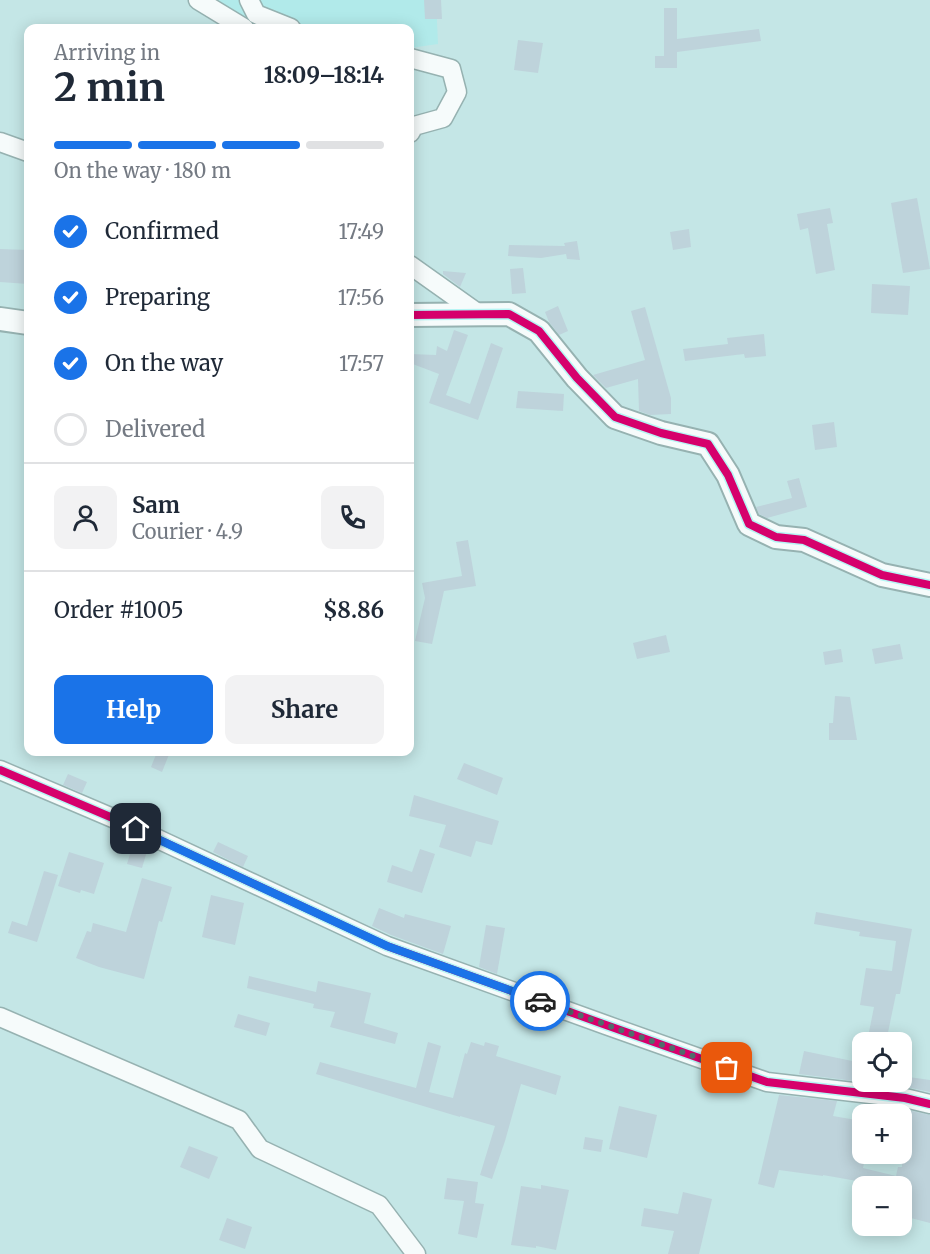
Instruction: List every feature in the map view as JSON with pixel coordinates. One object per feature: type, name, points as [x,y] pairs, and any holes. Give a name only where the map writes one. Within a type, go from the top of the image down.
[{"type":"street","points":[[198,0],[237,24]]},
{"type":"street","points":[[249,0],[256,14],[281,24]]},
{"type":"street","points":[[414,59],[451,69],[457,92],[443,118],[414,126]]},
{"type":"street","points":[[0,142],[24,151]]},
{"type":"street","points":[[414,268],[479,314]]},
{"type":"street","points":[[414,315],[509,314],[540,332],[578,378],[615,417],[661,433],[708,444],[728,475],[749,524],[776,537],[804,540],[882,575],[930,585]]},
{"type":"street","points":[[0,319],[24,322]]},
{"type":"street","points":[[0,770],[115,819],[387,946],[584,1017],[767,1082],[905,1098],[930,1104]]},
{"type":"street","points":[[0,1017],[239,1120],[260,1149],[379,1205],[416,1254]]},
{"type":"shaded area","points":[[208,0],[436,0],[438,44],[414,47],[414,24],[251,24]]},
{"type":"building","points":[[424,0],[441,0],[442,19],[425,19]]},
{"type":"building","points":[[664,8],[677,8],[677,39],[759,29],[761,41],[677,52],[677,68],[655,68],[655,56],[664,56]]},
{"type":"building","points":[[518,40],[543,43],[538,73],[514,70]]},
{"type":"building","points":[[917,198],[930,269],[903,273],[891,203]]},
{"type":"building","points":[[830,208],[833,223],[827,224],[835,270],[816,274],[808,228],[800,230],[797,214]]},
{"type":"building","points":[[689,229],[691,247],[673,250],[670,232]]},
{"type":"building","points":[[577,241],[580,260],[567,259],[566,254],[541,258],[508,256],[509,245],[565,246],[564,243]]},
{"type":"building","points":[[0,249],[24,250],[24,284],[0,282]]},
{"type":"building","points":[[523,268],[526,293],[512,294],[510,269]]},
{"type":"building","points":[[443,271],[466,273],[460,287],[443,274]]},
{"type":"building","points":[[872,284],[910,286],[908,315],[871,313]]},
{"type":"building","points":[[558,306],[568,331],[559,335],[545,312]]},
{"type":"building","points":[[645,307],[671,398],[671,414],[650,415],[639,411],[638,379],[606,388],[593,375],[645,360],[631,311]]},
{"type":"building","points":[[454,330],[468,335],[446,395],[470,404],[491,343],[503,348],[478,420],[429,403],[439,374],[414,365],[414,354],[436,355],[437,346],[447,351]]},
{"type":"building","points":[[764,334],[766,356],[745,358],[744,354],[685,361],[683,349],[728,344],[727,338]]},
{"type":"building","points":[[518,391],[564,394],[563,411],[516,408]]},
{"type":"building","points":[[834,422],[837,447],[815,450],[812,425]]},
{"type":"building","points":[[799,478],[807,507],[767,518],[759,514],[756,507],[792,498],[787,481]]},
{"type":"building","points":[[468,540],[476,586],[444,591],[432,644],[415,641],[425,598],[422,583],[462,576],[456,542]]},
{"type":"building","points":[[666,635],[670,652],[637,659],[633,643]]},
{"type":"building","points":[[900,644],[903,659],[875,664],[872,649]]},
{"type":"building","points":[[841,649],[843,662],[825,665],[823,652]]},
{"type":"building","points":[[835,696],[850,697],[857,740],[829,740],[829,723],[833,723]]},
{"type":"building","points":[[155,756],[168,756],[162,772],[151,767]]},
{"type":"building","points":[[464,763],[503,778],[497,795],[457,779]]},
{"type":"building","points":[[68,774],[87,782],[82,793],[63,785]]},
{"type":"building","points":[[414,795],[499,821],[492,845],[476,841],[471,857],[439,847],[446,825],[409,816]]},
{"type":"building","points":[[218,842],[248,856],[243,867],[213,852]]},
{"type":"building","points":[[133,844],[148,848],[142,868],[127,864]]},
{"type":"building","points":[[420,849],[435,854],[422,893],[387,882],[392,865],[412,872]]},
{"type":"building","points":[[69,852],[104,863],[94,894],[81,890],[80,893],[58,886]]},
{"type":"building","points":[[44,871],[58,875],[37,942],[8,933],[12,921],[27,926]]},
{"type":"building","points":[[142,878],[172,887],[162,922],[159,921],[144,979],[99,967],[76,958],[87,931],[91,932],[93,923],[126,932]]},
{"type":"building","points":[[211,895],[244,903],[235,945],[202,937]]},
{"type":"building","points":[[379,908],[404,918],[405,914],[451,926],[443,954],[372,926]]},
{"type":"building","points":[[816,912],[912,929],[900,994],[896,994],[888,1032],[869,1032],[874,1007],[860,1005],[866,968],[892,971],[896,941],[859,936],[860,932],[814,924]]},
{"type":"building","points":[[486,925],[505,928],[497,974],[479,967]]},
{"type":"building","points":[[249,976],[316,992],[318,981],[371,993],[364,1023],[398,1033],[395,1044],[330,1027],[335,1012],[313,1008],[314,1004],[247,988]]},
{"type":"building","points":[[238,1014],[270,1023],[266,1036],[234,1027]]},
{"type":"building","points":[[428,1042],[441,1046],[429,1092],[453,1098],[465,1053],[467,1054],[471,1042],[484,1046],[485,1042],[499,1046],[496,1056],[561,1076],[556,1095],[521,1084],[492,1179],[480,1175],[495,1126],[316,1074],[320,1062],[416,1088]]},
{"type":"building","points":[[804,1051],[852,1061],[852,1081],[799,1074]]},
{"type":"building","points":[[912,1077],[930,1080],[930,1092],[912,1088]]},
{"type":"building","points":[[779,1095],[837,1101],[833,1116],[852,1119],[852,1164],[864,1164],[863,1168],[896,1176],[852,1176],[852,1180],[779,1170],[774,1188],[758,1184]]},
{"type":"building","points":[[619,1106],[657,1115],[647,1158],[609,1149]]},
{"type":"building","points":[[912,1111],[930,1115],[930,1223],[912,1218],[912,1176],[896,1176],[898,1167],[902,1167],[902,1164],[912,1164]]},
{"type":"building","points":[[585,1137],[603,1140],[601,1152],[583,1149]]},
{"type":"building","points":[[189,1146],[218,1157],[209,1179],[180,1167]]},
{"type":"building","points":[[447,1178],[478,1182],[475,1203],[484,1204],[477,1238],[458,1234],[464,1201],[444,1199]]},
{"type":"building","points":[[541,1185],[569,1190],[556,1250],[511,1245],[521,1186],[541,1189]]},
{"type":"building","points":[[683,1192],[712,1199],[699,1254],[668,1254],[674,1231],[641,1226],[644,1208],[678,1214]]},
{"type":"building","points":[[227,1218],[252,1227],[245,1249],[219,1240]]},
{"type":"cycle path","points":[[414,315],[509,314],[539,331],[577,378],[615,417],[661,433],[708,444],[728,475],[749,524],[776,537],[804,540],[882,575],[930,585]]},
{"type":"cycle path","points":[[0,770],[115,819],[387,946],[606,1025],[767,1082],[905,1098],[930,1104]]},
{"type":"way so far","points":[[540,1001],[727,1068]]},
{"type":"route","points":[[136,829],[387,946],[540,1001]]}]
